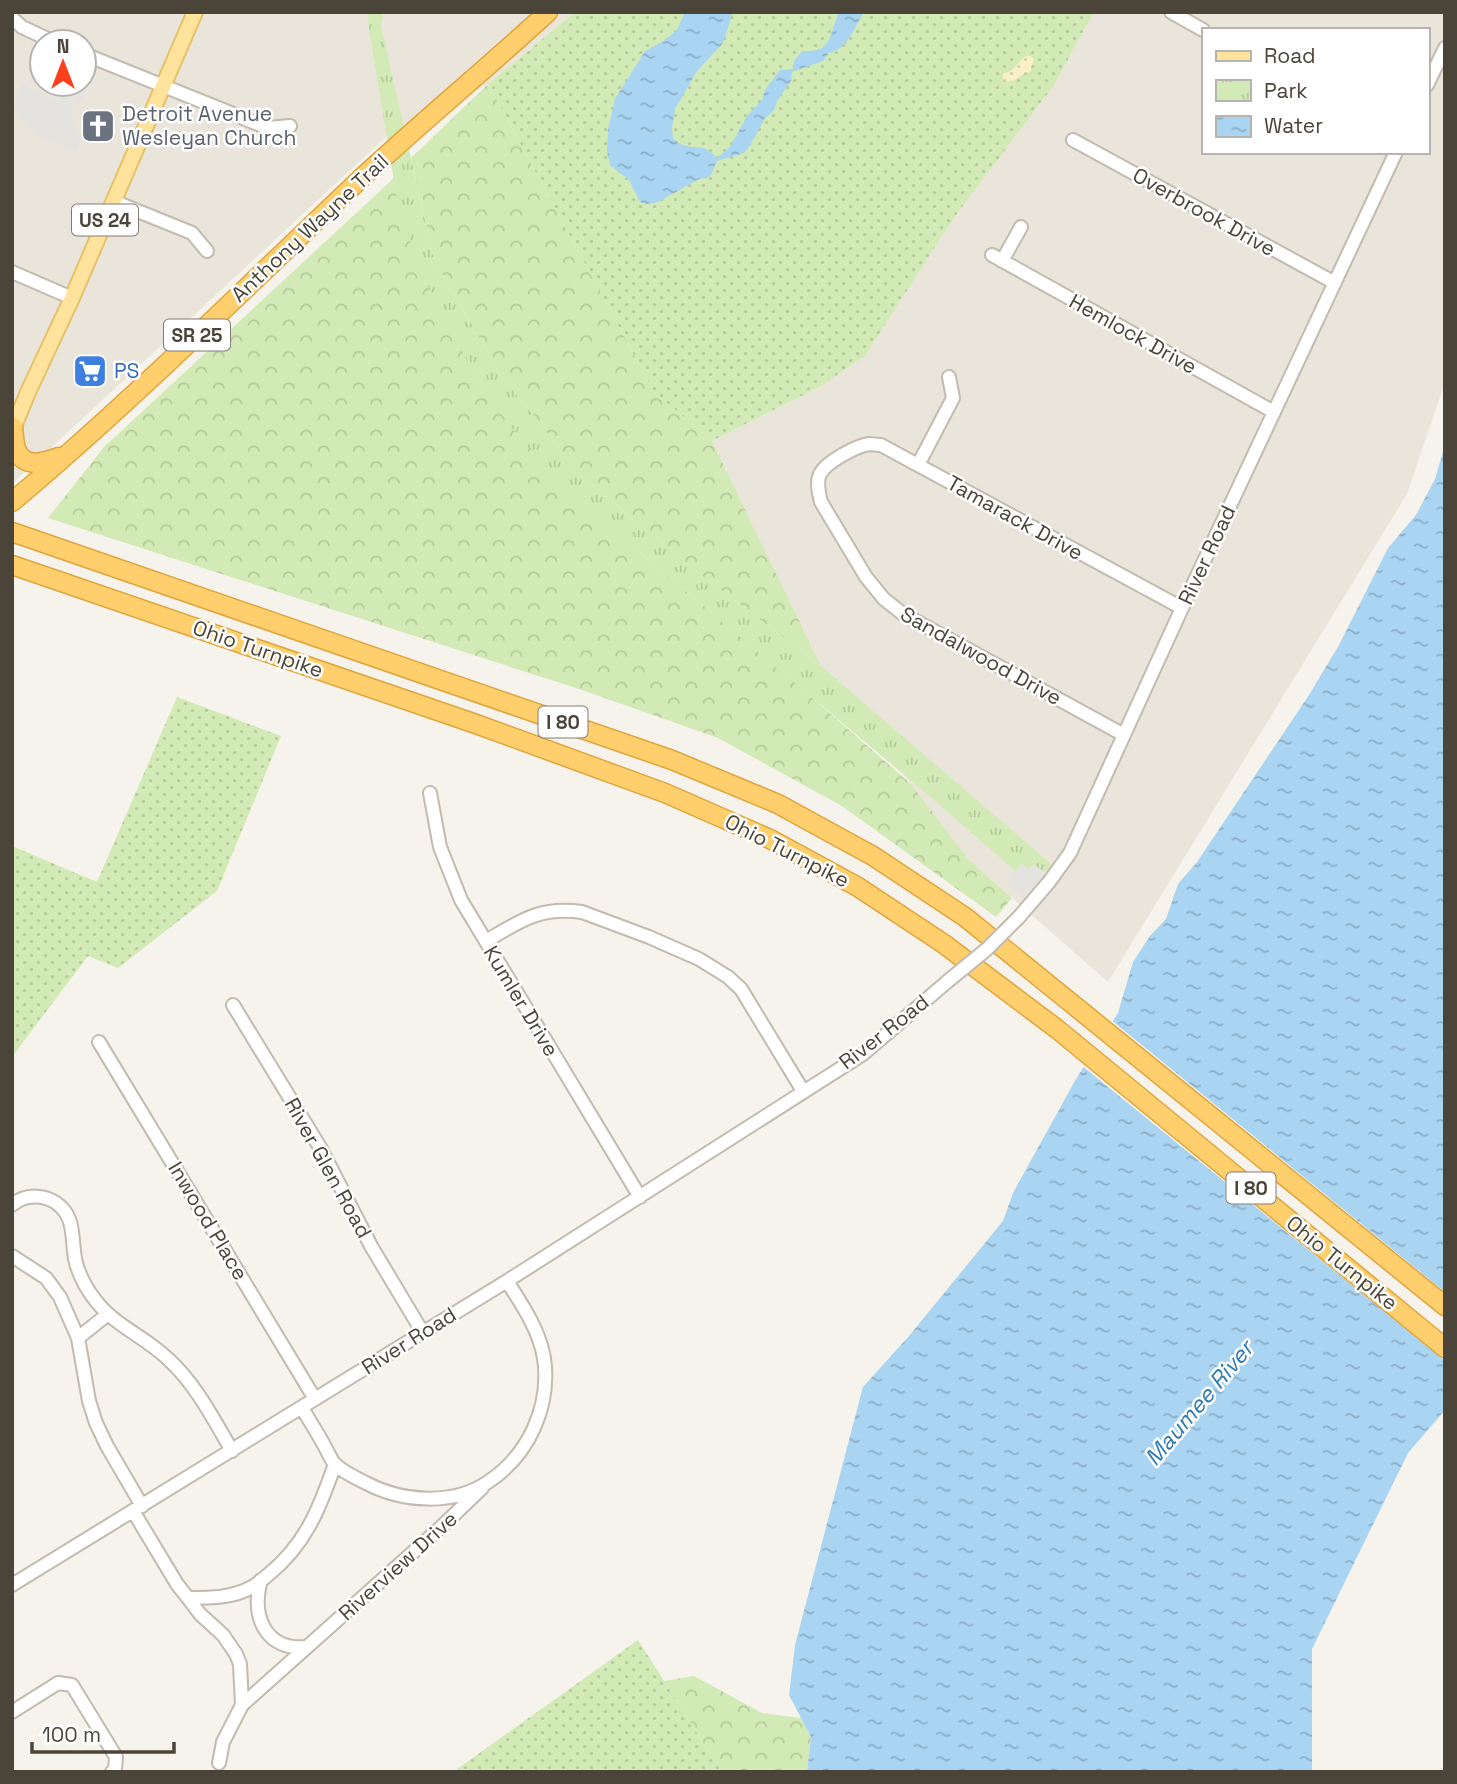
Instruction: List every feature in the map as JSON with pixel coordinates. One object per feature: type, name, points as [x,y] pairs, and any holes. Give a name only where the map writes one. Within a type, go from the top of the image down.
[{"type":"highway","name":"Anthony Wayne Trail","points":[[13,501],[192,339],[358,182],[548,12]]},
{"type":"highway","points":[[13,429],[17,451],[25,461],[39,464],[65,455]]},
{"type":"highway","name":"Ohio Turnpike","points":[[12,533],[672,760],[778,804],[873,856],[965,917],[1445,1306]]},
{"type":"highway","name":"Ohio Turnpike","points":[[12,565],[476,724],[665,793],[769,839],[858,887],[944,944],[1057,1029],[1445,1348]]},
{"type":"main road","name":"US 24","points":[[13,429],[195,12]]},
{"type":"street","points":[[1171,12],[1202,29]]},
{"type":"street","points":[[12,18],[28,30]]},
{"type":"street","points":[[1429,81],[1445,48]]},
{"type":"street","points":[[98,60],[268,128],[290,126]]},
{"type":"street","name":"Overbrook Drive","points":[[1073,140],[1335,283]]},
{"type":"street","name":"River Road","points":[[12,1585],[507,1281],[863,1054],[987,948],[1019,917],[1070,853],[1395,154]]},
{"type":"street","points":[[113,201],[192,233],[207,251]]},
{"type":"street","name":"Hemlock Drive","points":[[1020,227],[997,258],[1274,412]]},
{"type":"street","points":[[12,272],[72,298]]},
{"type":"street","points":[[918,465],[953,398],[949,377]]},
{"type":"street","name":"Tamarack Drive","points":[[846,454],[858,447],[881,445],[1182,608]]},
{"type":"street","name":"Sandalwood Drive","points":[[846,454],[830,463],[820,475],[818,490],[821,502],[866,577],[884,599],[903,614],[1124,735]]},
{"type":"street","name":"Kumler Drive","points":[[430,793],[440,847],[461,900],[640,1197]]},
{"type":"street","points":[[486,941],[530,916],[552,911],[571,911],[582,912],[649,937],[699,959],[717,968],[741,989],[803,1091]]},
{"type":"street","name":"River Glen Road","points":[[233,1004],[321,1149],[371,1246],[423,1333]]},
{"type":"street","name":"Inwood Place","points":[[99,1042],[315,1399]]},
{"type":"street","points":[[15,1203],[33,1196],[43,1197],[52,1200],[65,1211],[70,1219],[73,1247],[81,1276],[91,1295],[108,1314],[167,1358],[182,1373],[232,1451]]},
{"type":"street","points":[[12,1256],[37,1270],[54,1287],[71,1319],[78,1338],[89,1401],[96,1423],[177,1584],[200,1614],[231,1644],[240,1664],[242,1705]]},
{"type":"street","name":"Riverview Drive","points":[[219,1763],[223,1742],[242,1705],[428,1539],[515,1457],[532,1434],[537,1425],[544,1395],[545,1378],[540,1342],[527,1313],[507,1281]]},
{"type":"street","points":[[78,1338],[108,1314]]},
{"type":"street","points":[[302,1408],[335,1464],[375,1488],[407,1498],[450,1496],[487,1483]]},
{"type":"street","points":[[188,1598],[224,1596],[252,1587],[277,1567],[306,1533],[320,1506],[335,1464]]},
{"type":"street","points":[[261,1580],[258,1613],[266,1631],[281,1644],[307,1647]]},
{"type":"street","points":[[12,1712],[58,1683],[72,1685],[116,1757],[115,1769],[111,1772]]},
{"type":"shaded area","points":[[12,12],[575,12],[488,84],[387,136],[12,484]]},
{"type":"shaded area","points":[[1094,12],[1445,12],[1445,382],[1407,494],[1108,982],[969,860],[821,666],[712,441],[821,386],[865,356],[953,219],[1054,85]]},
{"type":"shaded area","points":[[22,84],[28,87],[28,98],[71,98],[75,132],[83,135],[77,152],[40,136],[13,108]]},
{"type":"shaded area","points":[[1022,864],[1028,869],[1033,864],[1047,874],[1027,901],[1006,883]]},
{"type":"green space","points":[[369,12],[383,12],[381,26],[434,260],[501,375],[583,478],[701,575],[821,666],[1051,864],[1035,888],[638,551],[538,461],[483,391],[418,266],[396,193],[368,23]]},
{"type":"green space","points":[[575,12],[1094,12],[1054,85],[953,219],[865,356],[821,386],[712,441],[654,392],[488,84]]},
{"type":"green space","points":[[488,84],[654,392],[712,441],[821,666],[701,575],[583,478],[501,375],[434,260],[411,158]]},
{"type":"green space","points":[[394,178],[396,193],[462,350],[483,391],[638,551],[911,784],[969,860],[1012,898],[996,917],[842,806],[718,738],[579,689],[48,518],[104,447]]},
{"type":"green space","points":[[177,697],[281,736],[217,891],[118,968],[88,956],[12,1057],[12,846],[97,882]]},
{"type":"green space","points":[[638,1640],[722,1772],[453,1772]]},
{"type":"green space","points":[[694,1676],[762,1713],[801,1718],[811,1737],[807,1772],[722,1772],[664,1681]]},
{"type":"sand","points":[[1030,56],[1034,59],[1030,72],[1011,81],[1003,81],[1003,74],[1011,71],[1024,57]]},
{"type":"water","points":[[685,12],[733,12],[723,43],[697,71],[675,109],[672,128],[673,138],[682,145],[705,149],[717,158],[730,147],[747,116],[762,100],[765,90],[780,70],[793,69],[794,61],[802,51],[824,47],[839,12],[864,12],[841,47],[829,53],[823,61],[792,72],[791,81],[774,110],[765,118],[744,153],[717,161],[707,178],[699,179],[658,202],[647,204],[640,202],[629,180],[610,165],[607,152],[608,130],[615,99],[645,51],[677,30]]},
{"type":"water","name":"Maumee River","points":[[1445,445],[1445,1410],[1408,1453],[1312,1649],[1312,1772],[807,1772],[811,1737],[789,1695],[795,1645],[863,1387],[909,1336],[1003,1221],[1013,1193],[1076,1079],[1118,1013],[1133,962],[1150,936],[1166,919],[1178,884],[1197,862],[1309,695],[1339,645],[1388,548],[1416,515],[1435,479]]},
{"type":"pier","points":[[1110,1019],[1445,1292],[1445,1361],[1081,1065]]},
{"type":"place","name":"Detroit Avenue Wesleyan Church","points":[[98,126]]},
{"type":"place","name":"PS","points":[[90,371]]}]
